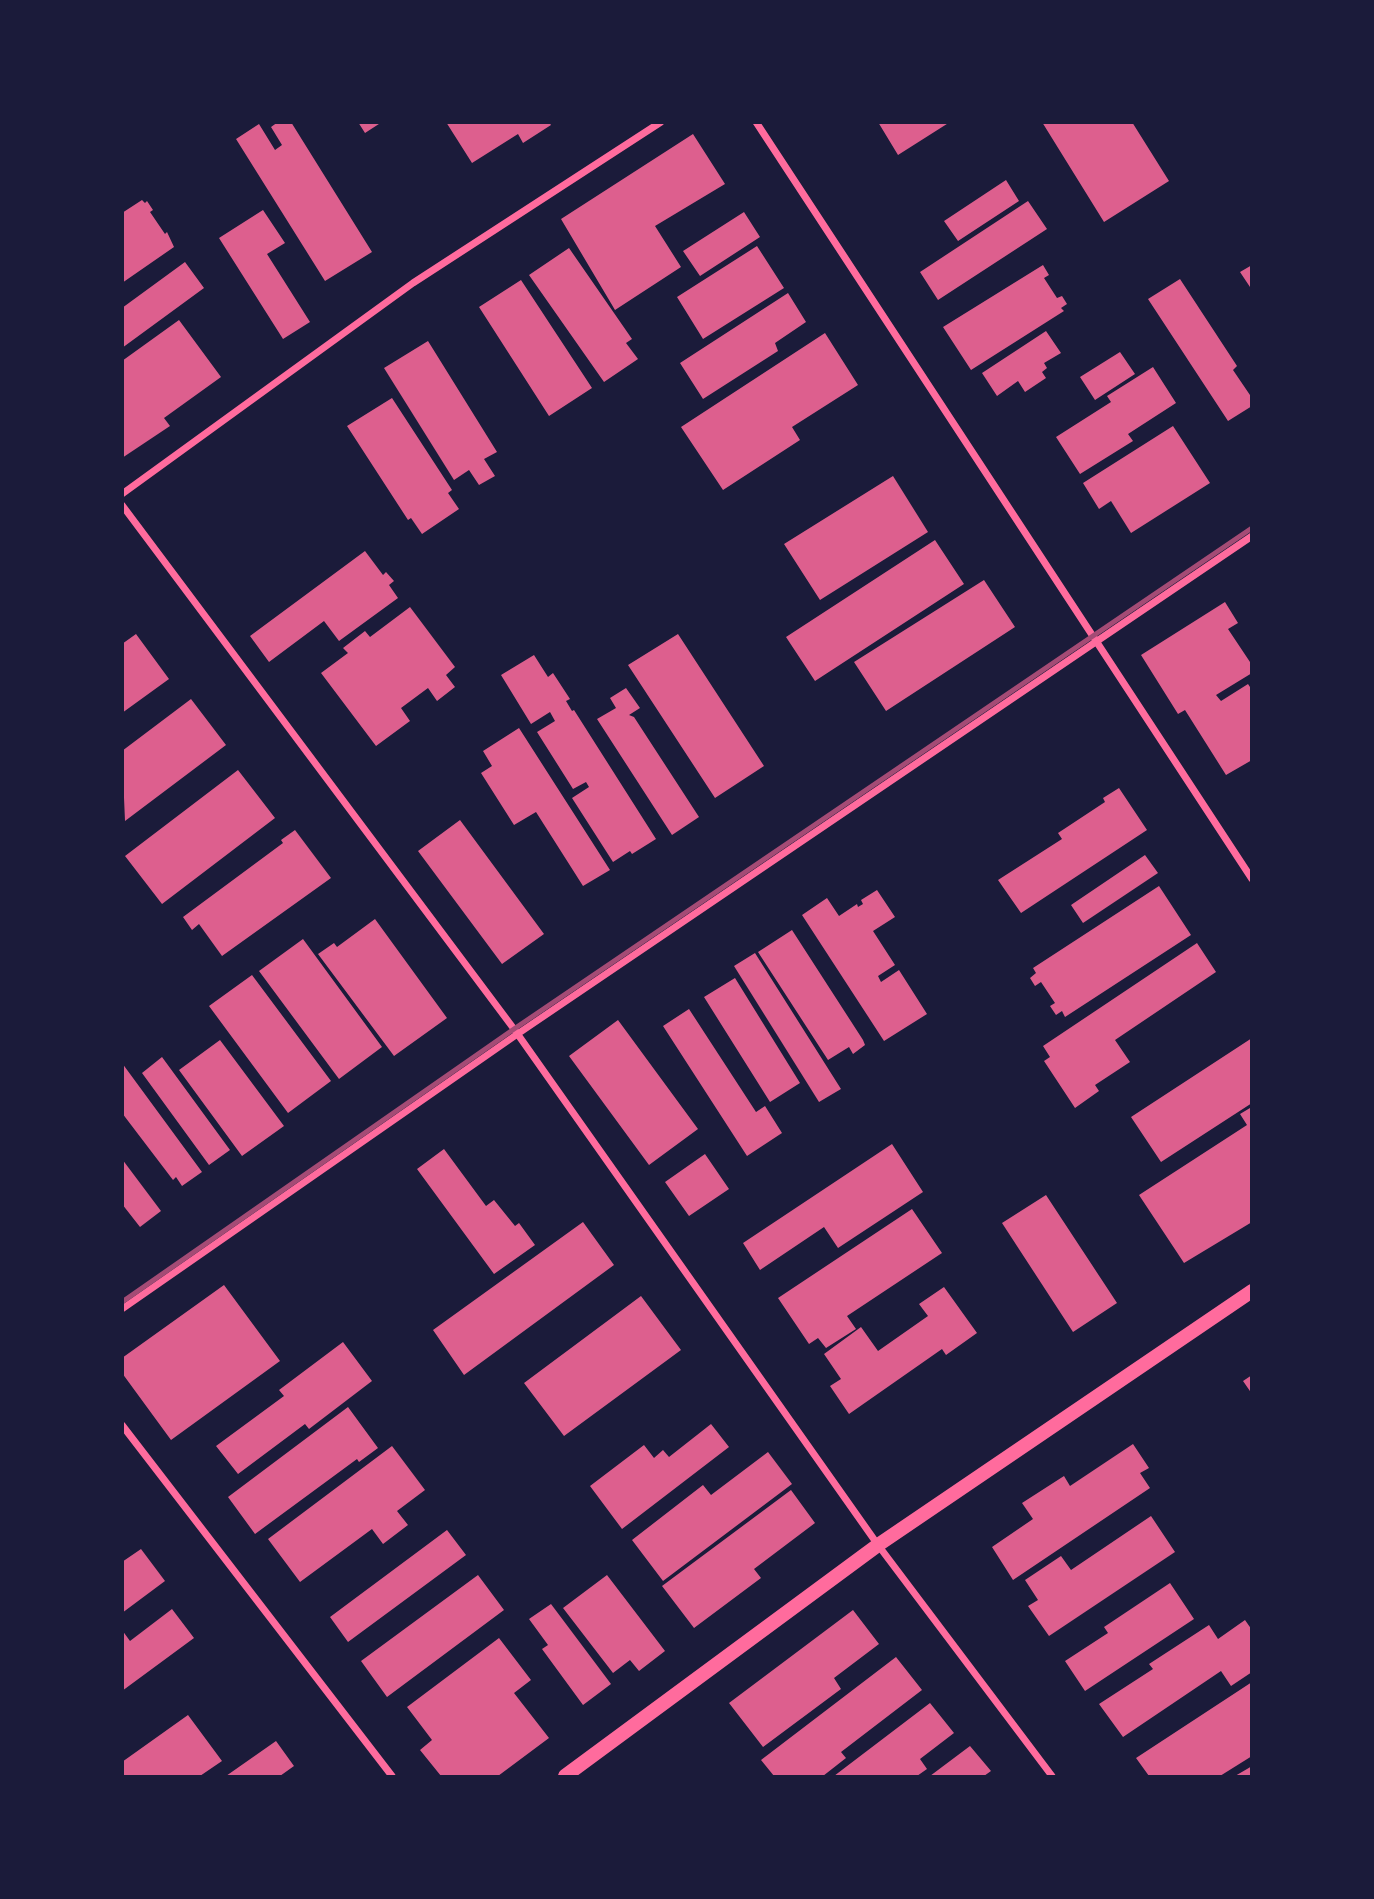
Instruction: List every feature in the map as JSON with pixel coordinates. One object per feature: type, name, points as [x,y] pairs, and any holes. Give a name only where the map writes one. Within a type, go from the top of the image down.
[{"type":"main road","points":[[565,1776],[878,1545],[1251,1291]]},
{"type":"street","points":[[122,494],[413,282],[662,122]]},
{"type":"street","points":[[756,122],[1251,879]]},
{"type":"street","points":[[122,505],[516,1035],[878,1545],[1052,1776]]},
{"type":"street","points":[[122,1309],[516,1035],[1251,536]]},
{"type":"street","points":[[122,1425],[392,1776]]},
{"type":"building","points":[[278,122],[291,122],[372,252],[325,281],[236,139],[259,124],[275,150],[282,145],[271,127]]},
{"type":"building","points":[[358,122],[382,122],[365,133]]},
{"type":"building","points":[[446,122],[549,122],[551,125],[523,143],[518,134],[472,163]]},
{"type":"building","points":[[878,122],[950,122],[898,155]]},
{"type":"building","points":[[1042,122],[1132,122],[1169,181],[1104,222]]},
{"type":"building","points":[[693,134],[725,184],[655,226],[681,267],[615,310],[561,219]]},
{"type":"building","points":[[1006,180],[1019,201],[958,241],[944,221]]},
{"type":"building","points":[[142,200],[145,203],[147,201],[153,210],[150,212],[165,234],[167,232],[174,247],[122,283],[122,213]]},
{"type":"building","points":[[1028,201],[1047,229],[938,300],[920,272]]},
{"type":"building","points":[[263,210],[285,243],[267,254],[310,322],[283,339],[219,238]]},
{"type":"building","points":[[744,212],[760,237],[700,276],[683,251]]},
{"type":"building","points":[[757,246],[784,288],[703,339],[677,297]]},
{"type":"building","points":[[569,248],[632,339],[626,343],[638,359],[604,382],[529,275]]},
{"type":"building","points":[[185,262],[204,288],[122,348],[122,308]]},
{"type":"building","points":[[1043,265],[1049,275],[1044,278],[1057,298],[1062,296],[1067,304],[1061,308],[1064,311],[971,370],[943,327]]},
{"type":"building","points":[[1252,265],[1252,290],[1240,272]]},
{"type":"building","points":[[1180,279],[1237,366],[1233,370],[1252,398],[1252,406],[1228,421],[1148,299]]},
{"type":"building","points":[[521,280],[592,388],[549,416],[479,307]]},
{"type":"building","points":[[788,293],[806,322],[775,343],[778,351],[703,399],[680,363]]},
{"type":"building","points":[[179,320],[221,377],[164,418],[170,426],[122,458],[122,361]]},
{"type":"building","points":[[1046,331],[1061,353],[1044,363],[1047,368],[1042,372],[1046,378],[1025,392],[1018,381],[997,396],[982,373]]},
{"type":"building","points":[[825,333],[858,385],[792,427],[800,440],[723,490],[681,427]]},
{"type":"building","points":[[428,341],[497,452],[484,459],[495,476],[479,485],[469,470],[454,480],[384,368]]},
{"type":"building","points":[[1120,352],[1135,374],[1095,400],[1080,377]]},
{"type":"building","points":[[1153,367],[1176,403],[1128,434],[1133,441],[1080,474],[1056,437],[1111,402],[1107,396]]},
{"type":"building","points":[[392,398],[452,490],[448,493],[459,509],[422,534],[411,518],[408,520],[347,426]]},
{"type":"building","points":[[1173,426],[1210,483],[1131,533],[1111,501],[1099,509],[1083,483]]},
{"type":"building","points":[[893,476],[928,532],[820,600],[784,544]]},
{"type":"building","points":[[935,540],[964,584],[815,681],[786,637]]},
{"type":"building","points":[[365,551],[383,575],[386,572],[394,581],[389,585],[398,598],[339,641],[324,621],[269,662],[250,636]]},
{"type":"building","points":[[984,580],[1015,627],[886,711],[854,662]]},
{"type":"building","points":[[1225,602],[1238,623],[1228,629],[1252,665],[1252,673],[1216,695],[1221,701],[1248,684],[1252,690],[1252,760],[1226,775],[1185,710],[1178,714],[1141,655]]},
{"type":"building","points":[[410,607],[455,667],[446,675],[455,687],[437,701],[428,688],[401,708],[410,721],[376,746],[321,673],[348,653],[343,648],[365,631],[370,637]]},
{"type":"building","points":[[136,634],[169,679],[122,713],[122,644]]},
{"type":"building","points":[[678,634],[764,766],[715,798],[628,665]]},
{"type":"building","points":[[534,655],[548,677],[553,673],[570,699],[566,701],[572,711],[574,710],[656,839],[632,854],[630,851],[613,862],[572,798],[589,787],[586,782],[573,789],[537,732],[555,721],[550,712],[531,724],[501,675]]},
{"type":"building","points":[[626,688],[640,708],[629,715],[634,717],[699,817],[672,835],[597,719],[616,708],[610,698]]},
{"type":"building","points":[[191,699],[226,745],[125,821],[122,751]]},
{"type":"building","points":[[519,728],[610,870],[583,886],[536,812],[514,825],[481,773],[492,766],[483,751]]},
{"type":"building","points":[[238,770],[275,818],[162,904],[125,856]]},
{"type":"building","points":[[1119,788],[1147,830],[1021,913],[998,880],[1062,839],[1058,833],[1105,802],[1103,798]]},
{"type":"building","points":[[460,820],[544,934],[502,964],[418,851]]},
{"type":"building","points":[[295,830],[331,878],[222,956],[199,924],[192,930],[183,917],[283,843],[281,840]]},
{"type":"building","points":[[1145,855],[1158,873],[1083,923],[1071,905]]},
{"type":"building","points":[[1159,886],[1191,935],[1065,1017],[1062,1011],[1056,1015],[1050,1006],[1055,1003],[1041,982],[1035,986],[1030,978],[1036,973],[1033,968]]},
{"type":"building","points":[[877,890],[895,917],[873,931],[895,965],[878,976],[881,982],[899,970],[927,1014],[884,1041],[802,915],[827,898],[839,916],[857,904],[858,907],[863,904],[861,900]]},
{"type":"building","points":[[375,919],[447,1018],[394,1056],[318,954],[334,943],[337,947]]},
{"type":"building","points":[[792,930],[863,1040],[865,1045],[853,1054],[849,1047],[828,1060],[758,952]]},
{"type":"building","points":[[303,939],[382,1047],[339,1079],[259,971]]},
{"type":"building","points":[[1197,943],[1216,972],[1115,1040],[1130,1062],[1095,1085],[1099,1091],[1075,1108],[1044,1061],[1050,1057],[1043,1046]]},
{"type":"building","points":[[755,953],[841,1089],[819,1102],[734,966]]},
{"type":"building","points":[[252,975],[331,1081],[288,1113],[209,1006]]},
{"type":"building","points":[[735,978],[800,1083],[770,1102],[704,997]]},
{"type":"building","points":[[689,1009],[756,1112],[765,1106],[782,1133],[747,1156],[663,1026]]},
{"type":"building","points":[[618,1020],[698,1129],[649,1165],[569,1056]]},
{"type":"building","points":[[1252,1038],[1252,1103],[1161,1162],[1131,1117]]},
{"type":"building","points":[[220,1040],[284,1126],[242,1156],[179,1070]]},
{"type":"building","points":[[162,1057],[230,1150],[209,1165],[142,1073]]},
{"type":"building","points":[[122,1063],[202,1172],[182,1186],[176,1177],[173,1180],[122,1113]]},
{"type":"building","points":[[1250,1108],[1252,1222],[1184,1263],[1139,1195],[1247,1125],[1240,1114]]},
{"type":"building","points":[[892,1144],[923,1192],[838,1248],[824,1227],[760,1270],[743,1243]]},
{"type":"building","points":[[444,1149],[486,1206],[494,1200],[515,1226],[519,1223],[535,1245],[494,1274],[417,1169]]},
{"type":"building","points":[[705,1154],[729,1189],[689,1216],[665,1182]]},
{"type":"building","points":[[122,1159],[161,1211],[140,1227],[122,1204]]},
{"type":"building","points":[[1046,1195],[1117,1303],[1073,1332],[1002,1223]]},
{"type":"building","points":[[912,1209],[942,1253],[847,1316],[856,1329],[826,1348],[818,1338],[809,1344],[778,1298]]},
{"type":"building","points":[[583,1222],[614,1265],[464,1375],[433,1330]]},
{"type":"building","points":[[224,1285],[280,1361],[171,1440],[122,1373],[122,1358]]},
{"type":"building","points":[[944,1287],[977,1333],[946,1355],[942,1349],[849,1414],[830,1386],[841,1379],[824,1354],[861,1327],[878,1351],[928,1316],[919,1304]]},
{"type":"building","points":[[641,1296],[681,1350],[564,1436],[524,1383]]},
{"type":"building","points":[[343,1342],[372,1381],[309,1429],[305,1424],[238,1474],[216,1446],[284,1396],[279,1390]]},
{"type":"building","points":[[1252,1375],[1252,1394],[1243,1381]]},
{"type":"building","points":[[348,1407],[378,1448],[359,1462],[357,1459],[255,1534],[228,1497]]},
{"type":"building","points":[[711,1424],[729,1447],[622,1529],[590,1486],[644,1445],[654,1458],[663,1450],[669,1457]]},
{"type":"building","points":[[1133,1444],[1149,1468],[1140,1473],[1150,1488],[1013,1580],[992,1547],[1033,1519],[1022,1503],[1064,1476],[1070,1486]]},
{"type":"building","points":[[392,1446],[425,1490],[397,1511],[408,1525],[383,1544],[372,1529],[300,1582],[268,1539]]},
{"type":"building","points":[[768,1452],[792,1484],[663,1581],[632,1540],[703,1485],[711,1495]]},
{"type":"building","points":[[791,1490],[815,1523],[754,1569],[761,1578],[694,1628],[662,1586]]},
{"type":"building","points":[[1151,1516],[1175,1552],[1049,1636],[1028,1606],[1038,1600],[1025,1580],[1061,1556],[1071,1570]]},
{"type":"building","points":[[447,1530],[466,1555],[348,1642],[330,1617]]},
{"type":"building","points":[[141,1549],[165,1581],[122,1613],[122,1562]]},
{"type":"building","points":[[478,1575],[504,1610],[387,1697],[361,1661]]},
{"type":"building","points":[[607,1575],[665,1651],[639,1671],[630,1660],[613,1673],[563,1608]]},
{"type":"building","points":[[1170,1583],[1194,1619],[1085,1691],[1065,1661],[1108,1633],[1104,1627]]},
{"type":"building","points":[[551,1604],[611,1684],[583,1705],[542,1649],[548,1645],[529,1619]]},
{"type":"building","points":[[172,1609],[194,1638],[122,1691],[122,1630],[130,1641]]},
{"type":"building","points":[[853,1610],[879,1644],[834,1678],[841,1689],[763,1747],[729,1703]]},
{"type":"building","points":[[1245,1620],[1252,1630],[1252,1672],[1231,1686],[1221,1671],[1123,1737],[1099,1704],[1153,1669],[1149,1664],[1209,1625],[1218,1639]]},
{"type":"building","points":[[499,1638],[531,1680],[514,1693],[549,1738],[498,1776],[441,1776],[420,1750],[432,1740],[407,1707]]},
{"type":"building","points":[[896,1657],[922,1690],[841,1752],[846,1758],[823,1776],[774,1776],[761,1760]]},
{"type":"building","points":[[1252,1682],[1252,1756],[1220,1776],[1149,1776],[1136,1758]]},
{"type":"building","points":[[930,1703],[954,1733],[920,1759],[927,1769],[917,1776],[834,1776]]},
{"type":"building","points":[[188,1715],[222,1761],[200,1776],[122,1776],[122,1762]]},
{"type":"building","points":[[276,1741],[294,1766],[280,1776],[226,1776]]},
{"type":"building","points":[[970,1746],[991,1771],[984,1776],[930,1776]]},
{"type":"building","points":[[1252,1766],[1252,1776],[1235,1776],[1247,1769]]},
{"type":"railway","points":[[122,1302],[514,1029],[1252,528]]}]
